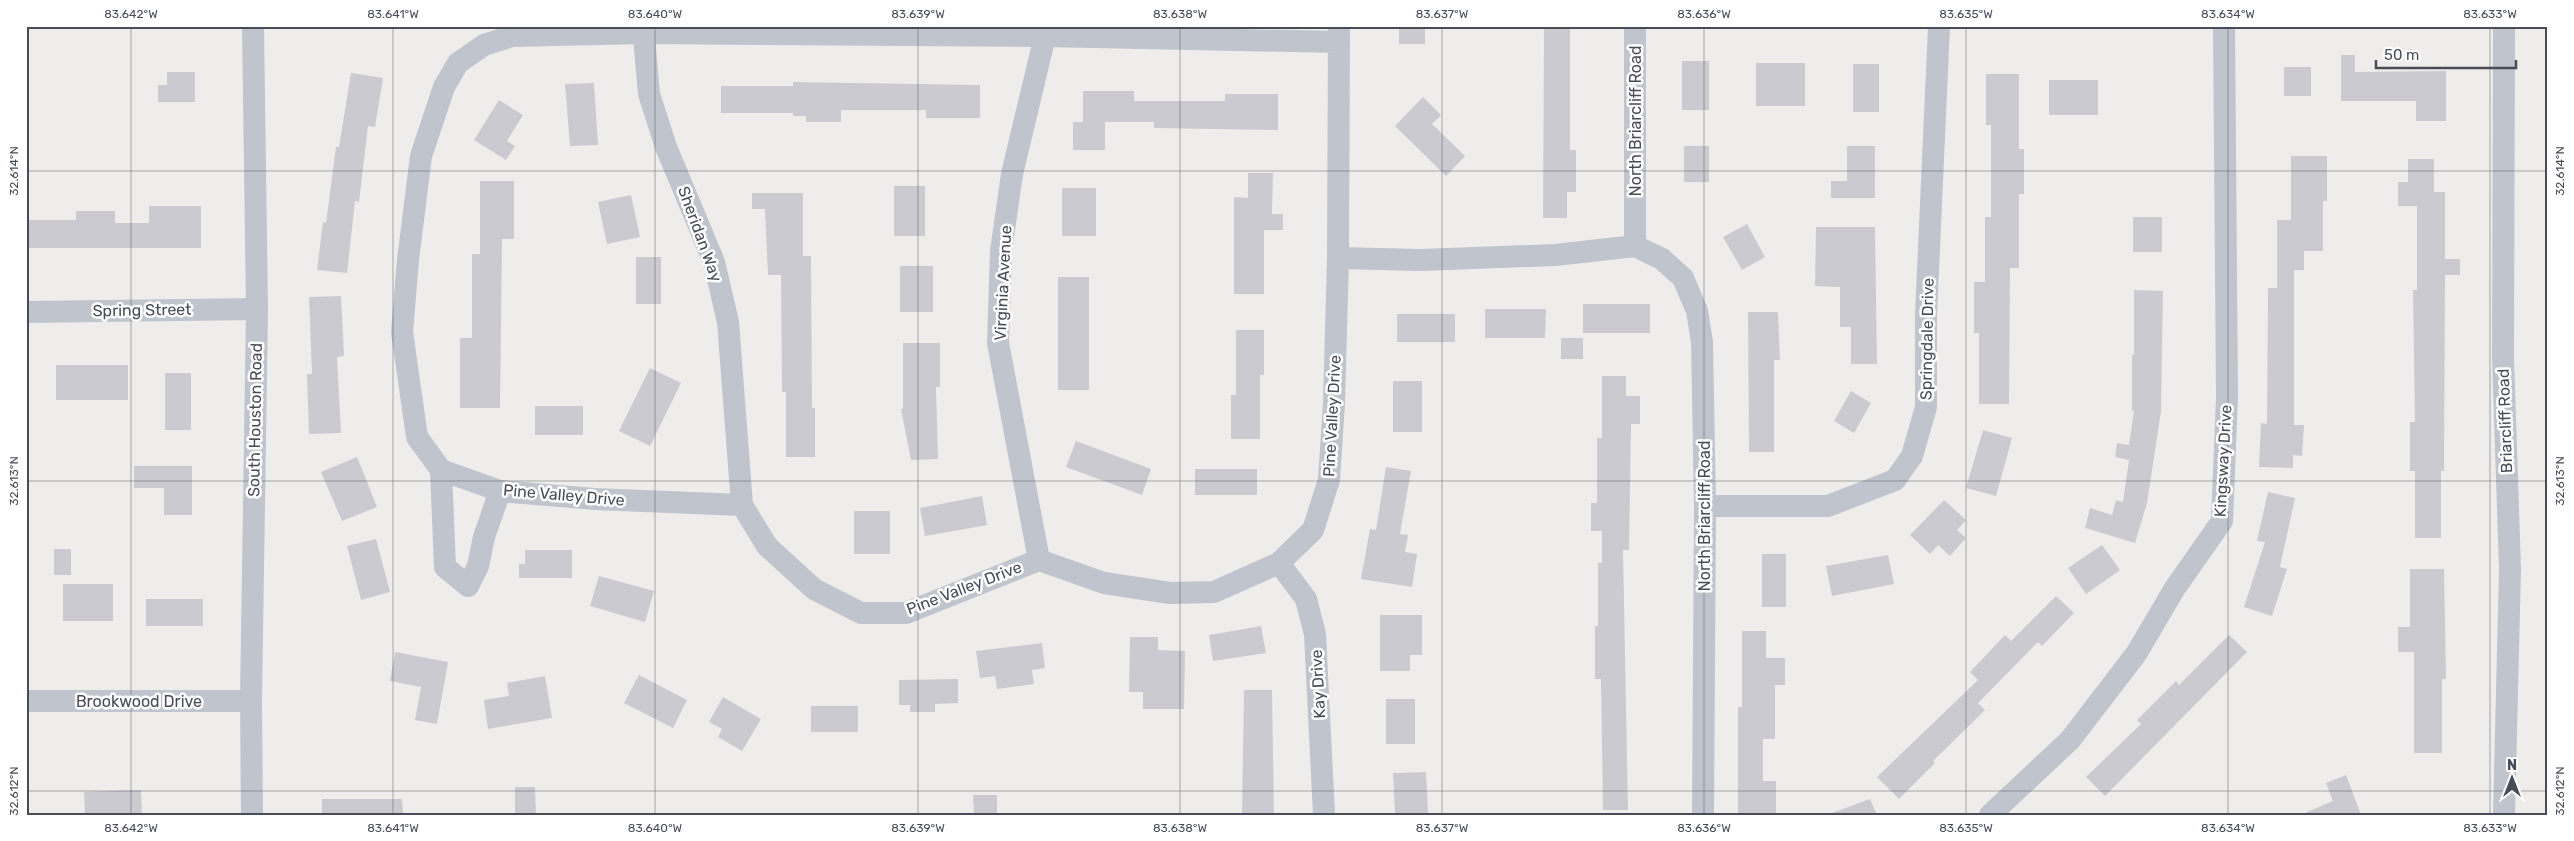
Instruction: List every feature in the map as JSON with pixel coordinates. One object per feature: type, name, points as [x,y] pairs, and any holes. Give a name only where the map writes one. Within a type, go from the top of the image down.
[{"type":"street","name":"South Houston Road","points":[[252,815],[251,700],[257,309],[253,26]]},
{"type":"street","name":"North Briarcliff Road","points":[[1635,26],[1635,246],[1662,260],[1683,278],[1697,311],[1702,342],[1705,506],[1703,815]]},
{"type":"street","name":"Springdale Drive","points":[[1705,506],[1828,506],[1895,480],[1912,456],[1926,407],[1926,315],[1939,26]]},
{"type":"street","name":"Kingsway Drive","points":[[1990,815],[2070,740],[2136,654],[2175,588],[2222,522],[2227,397],[2224,26]]},
{"type":"street","name":"Briarcliff Road","points":[[2504,26],[2502,357],[2510,569],[2504,815]]},
{"type":"street","name":"Pine Valley Drive","points":[[643,30],[1045,36],[1339,34],[1338,258],[1334,402],[1329,480],[1313,530],[1279,563],[1214,592],[1170,593],[1104,583],[1039,560],[906,612],[861,612],[814,589],[767,546],[742,505],[595,500],[500,491],[441,470],[418,437],[402,332],[421,156],[444,87],[458,63],[484,45],[512,36],[643,30]]},
{"type":"street","name":"Sheridan Way","points":[[643,30],[650,94],[666,147],[714,262],[728,322],[742,505]]},
{"type":"street","name":"Virginia Avenue","points":[[1039,560],[998,343],[1001,251],[1012,174],[1045,36]]},
{"type":"street","points":[[1338,258],[1421,260],[1545,256],[1635,246]]},
{"type":"street","name":"Spring Street","points":[[26,312],[257,309]]},
{"type":"street","points":[[441,470],[445,567],[468,586],[478,566],[484,537],[500,491]]},
{"type":"street","name":"Kay Drive","points":[[1279,563],[1306,599],[1315,634],[1324,815]]},
{"type":"street","name":"Brookwood Drive","points":[[26,701],[251,700]]},
{"type":"building","points":[[1399,26],[1425,26],[1425,44],[1399,44]]},
{"type":"building","points":[[1544,26],[1570,26],[1570,150],[1576,150],[1576,192],[1567,192],[1567,218],[1543,218]]},
{"type":"building","points":[[2341,55],[2355,55],[2355,72],[2446,71],[2446,121],[2416,121],[2416,101],[2341,101]]},
{"type":"building","points":[[1682,61],[1709,61],[1709,110],[1682,110]]},
{"type":"building","points":[[1756,63],[1805,63],[1805,106],[1756,106]]},
{"type":"building","points":[[1853,64],[1879,64],[1879,112],[1853,112]]},
{"type":"building","points":[[2284,67],[2311,67],[2311,96],[2284,96]]},
{"type":"building","points":[[167,72],[195,72],[195,102],[158,102],[158,85],[167,85]]},
{"type":"building","points":[[351,73],[383,78],[375,127],[368,126],[359,202],[355,201],[347,273],[317,270],[323,222],[326,223],[336,147],[339,147]]},
{"type":"building","points":[[1986,74],[2019,74],[2019,149],[2024,149],[2024,194],[2019,194],[2019,268],[2010,268],[2009,404],[1979,404],[1979,333],[1974,333],[1974,282],[1985,282],[1985,217],[1991,217],[1991,125],[1986,125]]},
{"type":"building","points":[[2049,80],[2098,80],[2098,115],[2049,115]]},
{"type":"building","points":[[793,82],[980,85],[980,118],[926,118],[926,110],[841,110],[841,122],[806,122],[806,116],[793,116],[793,113],[721,113],[721,86],[793,86]]},
{"type":"building","points":[[594,83],[598,145],[570,146],[565,84]]},
{"type":"building","points":[[1083,91],[1134,91],[1134,101],[1225,101],[1225,94],[1278,94],[1278,130],[1154,128],[1154,122],[1105,122],[1105,150],[1073,150],[1073,122],[1083,122]]},
{"type":"building","points":[[1423,97],[1441,115],[1432,124],[1465,156],[1446,176],[1395,126]]},
{"type":"building","points":[[499,100],[523,115],[507,141],[515,146],[506,160],[474,140]]},
{"type":"building","points":[[1684,146],[1709,146],[1709,182],[1684,182]]},
{"type":"building","points":[[1847,146],[1875,146],[1875,198],[1831,198],[1831,181],[1847,181]]},
{"type":"building","points":[[2291,156],[2327,156],[2327,201],[2323,201],[2323,251],[2304,251],[2304,270],[2294,270],[2294,425],[2304,425],[2302,456],[2293,455],[2293,468],[2259,467],[2261,423],[2267,424],[2268,288],[2277,288],[2277,220],[2291,220]]},
{"type":"building","points":[[2408,159],[2434,159],[2434,192],[2445,192],[2445,259],[2460,259],[2460,275],[2445,275],[2444,471],[2441,471],[2441,538],[2415,538],[2415,471],[2410,471],[2410,422],[2415,422],[2413,290],[2417,290],[2417,206],[2398,206],[2398,182],[2408,182]]},
{"type":"building","points":[[1248,173],[1273,173],[1272,214],[1283,214],[1283,230],[1264,230],[1264,294],[1234,294],[1234,197],[1248,198]]},
{"type":"building","points":[[480,181],[514,181],[514,239],[502,239],[500,408],[460,408],[460,338],[472,338],[472,254],[480,254]]},
{"type":"building","points":[[894,186],[925,186],[925,236],[894,236]]},
{"type":"building","points":[[1062,188],[1096,188],[1096,236],[1062,236]]},
{"type":"building","points":[[752,193],[803,193],[803,256],[811,256],[812,408],[815,408],[815,457],[786,457],[786,392],[782,392],[781,275],[768,275],[765,209],[752,209]]},
{"type":"building","points":[[631,195],[640,237],[607,244],[598,202]]},
{"type":"building","points":[[149,206],[201,206],[201,248],[26,248],[26,220],[76,220],[76,211],[115,211],[115,223],[149,223]]},
{"type":"building","points":[[2133,217],[2162,217],[2162,252],[2133,252]]},
{"type":"building","points":[[1747,224],[1765,257],[1742,270],[1723,237]]},
{"type":"building","points":[[1816,227],[1875,227],[1877,364],[1851,364],[1851,327],[1840,327],[1840,287],[1815,286]]},
{"type":"building","points":[[636,257],[661,257],[661,304],[636,304]]},
{"type":"building","points":[[900,266],[933,266],[933,312],[900,312]]},
{"type":"building","points":[[1058,277],[1089,277],[1089,390],[1058,390]]},
{"type":"building","points":[[2134,290],[2163,291],[2161,411],[2147,503],[2135,543],[2085,528],[2090,508],[2112,515],[2116,500],[2123,502],[2129,460],[2115,457],[2117,443],[2129,445],[2134,411],[2132,411],[2132,355],[2134,355]]},
{"type":"building","points":[[341,296],[344,356],[337,357],[341,433],[309,434],[307,374],[312,374],[309,297]]},
{"type":"building","points":[[1583,304],[1650,304],[1650,333],[1583,333]]},
{"type":"building","points":[[1485,309],[1546,309],[1545,338],[1485,338]]},
{"type":"building","points":[[1748,312],[1778,312],[1780,360],[1774,360],[1774,452],[1749,452]]},
{"type":"building","points":[[1397,314],[1455,314],[1455,342],[1397,342]]},
{"type":"building","points":[[1236,330],[1264,330],[1264,375],[1260,375],[1260,439],[1231,439],[1231,395],[1236,395]]},
{"type":"building","points":[[1561,338],[1583,338],[1583,359],[1561,359]]},
{"type":"building","points":[[903,343],[940,343],[940,387],[936,387],[938,459],[911,460],[901,409],[903,409]]},
{"type":"building","points":[[56,365],[128,365],[128,400],[56,400]]},
{"type":"building","points":[[650,368],[681,383],[650,446],[619,431]]},
{"type":"building","points":[[165,373],[191,373],[191,430],[165,430]]},
{"type":"building","points":[[1602,376],[1626,376],[1626,396],[1640,396],[1640,424],[1631,424],[1629,550],[1623,550],[1628,810],[1603,810],[1601,679],[1595,679],[1595,626],[1598,626],[1598,563],[1602,563],[1602,531],[1591,531],[1591,503],[1597,503],[1597,438],[1602,438]]},
{"type":"building","points":[[1393,381],[1422,381],[1422,432],[1393,432]]},
{"type":"building","points":[[1851,391],[1871,403],[1854,433],[1834,421]]},
{"type":"building","points":[[535,406],[583,406],[583,435],[535,435]]},
{"type":"building","points":[[1983,430],[2012,438],[1996,496],[1966,488]]},
{"type":"building","points":[[1076,441],[1151,469],[1142,495],[1066,467]]},
{"type":"building","points":[[357,457],[377,507],[342,521],[321,472]]},
{"type":"building","points":[[134,466],[192,466],[192,515],[164,515],[164,488],[134,488]]},
{"type":"building","points":[[1386,467],[1411,471],[1400,534],[1408,535],[1405,552],[1417,554],[1412,587],[1361,579],[1370,529],[1376,530]]},
{"type":"building","points":[[1195,469],[1257,469],[1257,495],[1195,495]]},
{"type":"building","points":[[2268,492],[2295,498],[2280,567],[2287,569],[2272,616],[2244,607],[2265,542],[2257,541]]},
{"type":"building","points":[[982,496],[987,525],[925,536],[920,508]]},
{"type":"building","points":[[1944,500],[1966,520],[1957,530],[1966,538],[1950,556],[1938,545],[1930,554],[1910,535]]},
{"type":"building","points":[[854,511],[890,511],[890,554],[854,554]]},
{"type":"building","points":[[376,539],[390,592],[361,600],[347,546]]},
{"type":"building","points":[[2102,545],[2120,570],[2086,594],[2068,568]]},
{"type":"building","points":[[54,549],[71,549],[71,575],[54,575]]},
{"type":"building","points":[[525,550],[572,550],[572,578],[519,578],[519,564],[525,564]]},
{"type":"building","points":[[1762,554],[1786,554],[1786,607],[1762,607]]},
{"type":"building","points":[[1888,555],[1894,584],[1832,596],[1826,566]]},
{"type":"building","points":[[2410,569],[2444,569],[2446,679],[2442,679],[2442,753],[2414,753],[2414,652],[2398,652],[2398,627],[2410,627]]},
{"type":"building","points":[[599,576],[654,591],[645,622],[590,606]]},
{"type":"building","points":[[63,584],[113,584],[113,621],[63,621]]},
{"type":"building","points":[[2056,596],[2074,613],[2042,646],[2038,642],[1978,703],[1985,710],[1933,761],[1935,763],[1899,799],[1877,777],[1978,680],[1970,672],[2005,635],[2011,641]]},
{"type":"building","points":[[146,599],[203,599],[203,626],[146,626]]},
{"type":"building","points":[[1380,615],[1422,615],[1422,655],[1410,655],[1410,671],[1380,671]]},
{"type":"building","points":[[1261,626],[1266,653],[1213,661],[1209,635]]},
{"type":"building","points":[[1742,631],[1766,631],[1766,658],[1785,658],[1785,685],[1775,685],[1775,739],[1763,739],[1763,781],[1776,781],[1776,815],[1738,815],[1738,707],[1742,707]]},
{"type":"building","points":[[2229,635],[2247,652],[2105,796],[2086,777],[2141,724],[2137,720],[2176,681],[2179,685]]},
{"type":"building","points":[[1130,637],[1158,637],[1158,650],[1185,651],[1184,709],[1143,709],[1143,692],[1129,692]]},
{"type":"building","points":[[1042,643],[1045,668],[1032,670],[1034,684],[997,689],[995,676],[980,678],[976,651]]},
{"type":"building","points":[[395,652],[448,662],[437,724],[415,720],[421,687],[390,681]]},
{"type":"building","points":[[639,675],[687,700],[673,728],[624,703]]},
{"type":"building","points":[[545,676],[552,718],[488,729],[484,700],[509,696],[507,683]]},
{"type":"building","points":[[958,679],[958,703],[935,704],[935,712],[910,712],[910,705],[899,705],[899,680]]},
{"type":"building","points":[[1244,690],[1272,690],[1274,815],[1242,815]]},
{"type":"building","points":[[723,697],[761,719],[742,751],[718,737],[722,729],[709,722]]},
{"type":"building","points":[[1386,699],[1415,699],[1415,744],[1386,744]]},
{"type":"building","points":[[811,706],[858,706],[858,732],[811,732]]},
{"type":"building","points":[[1426,772],[1428,813],[1395,814],[1393,773]]},
{"type":"building","points":[[2346,775],[2361,815],[2300,815],[2333,801],[2326,783]]},
{"type":"building","points":[[515,787],[535,787],[536,815],[515,815]]},
{"type":"building","points":[[141,790],[142,815],[85,815],[84,792]]},
{"type":"building","points":[[973,795],[997,795],[997,815],[974,815]]},
{"type":"building","points":[[322,799],[402,799],[403,815],[322,815]]},
{"type":"building","points":[[1870,799],[1877,815],[1832,815],[1832,813]]}]
